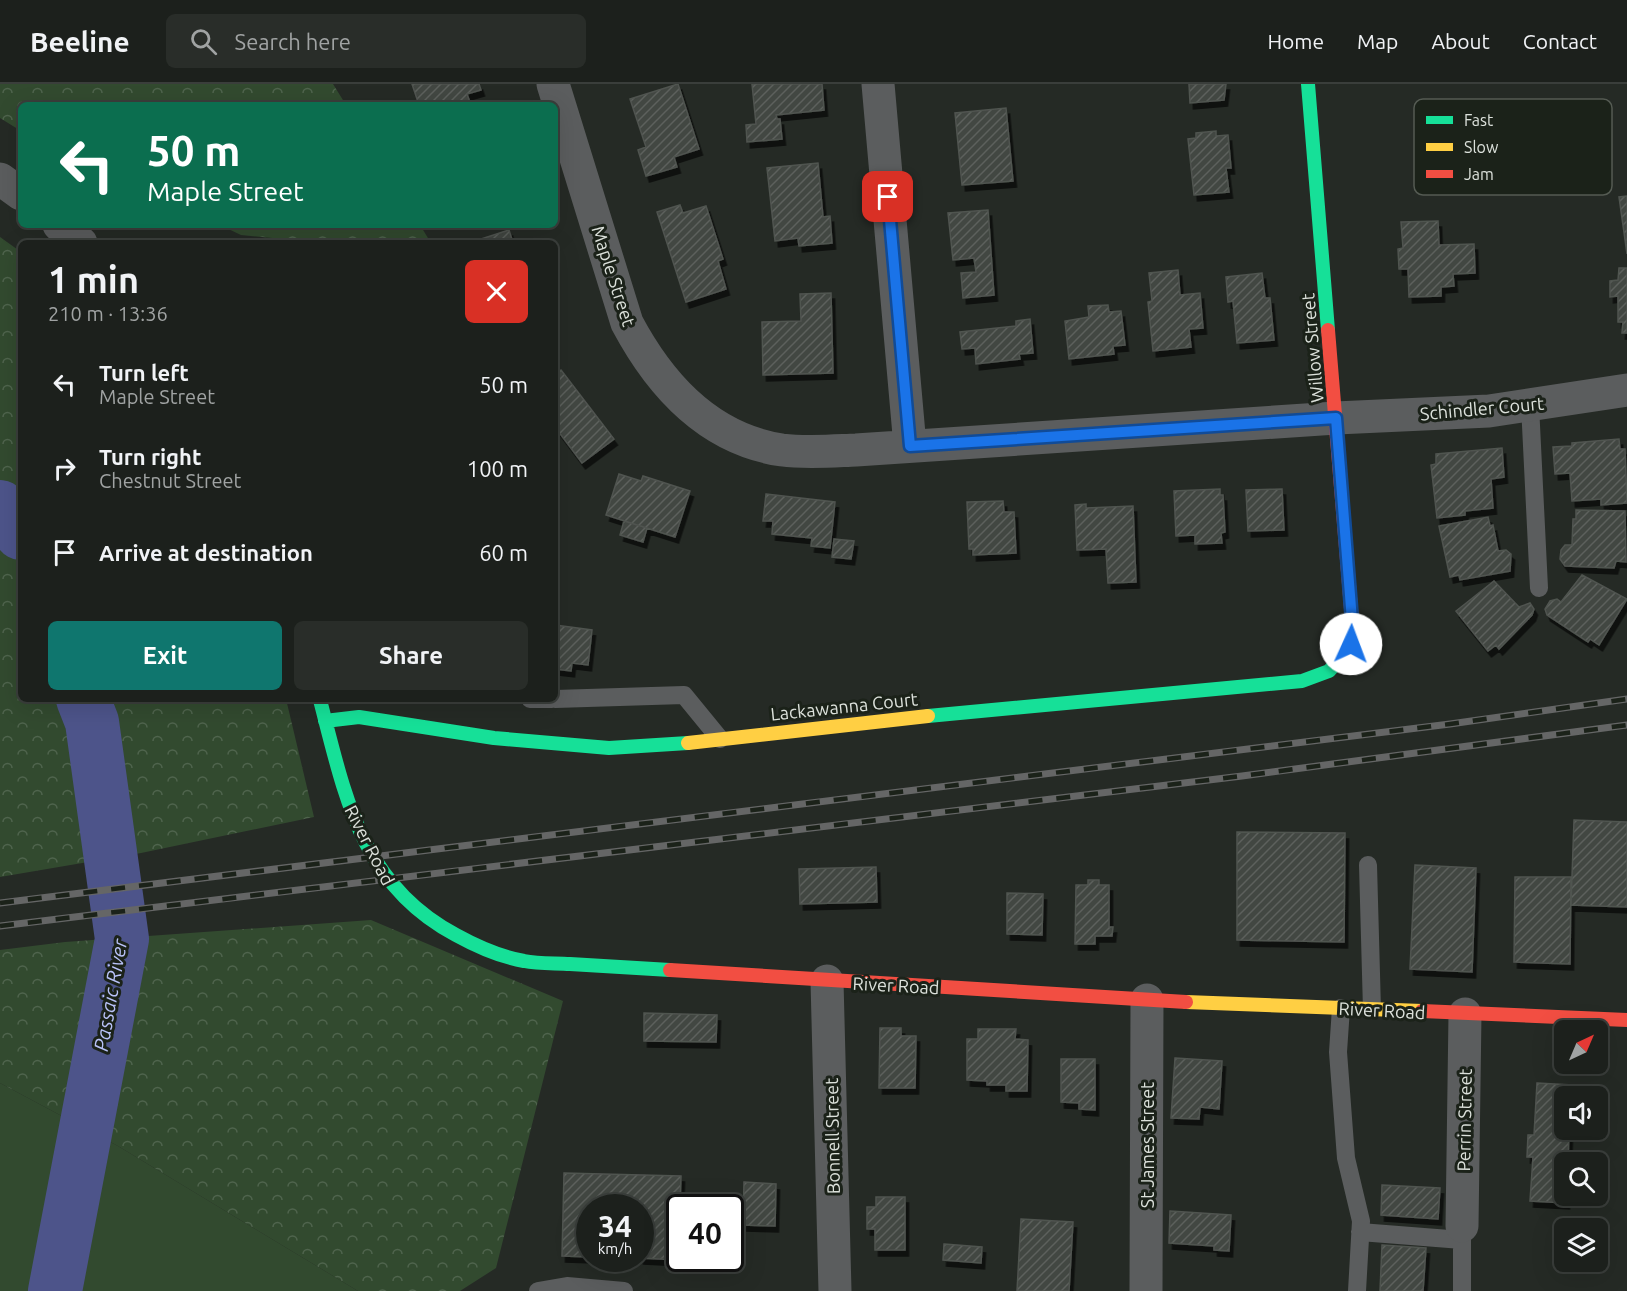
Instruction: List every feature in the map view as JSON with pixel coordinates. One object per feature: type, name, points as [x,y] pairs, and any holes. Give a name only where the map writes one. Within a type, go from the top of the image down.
[{"type":"street","name":"Maple Street","points":[[553,84],[627,323],[646,360],[672,392],[703,418],[740,438],[779,449],[806,452],[1336,418]]},
{"type":"street","points":[[878,84],[910,446]]},
{"type":"street","name":"Willow Street","points":[[1308,84],[1353,633],[1351,644]]},
{"type":"street","points":[[0,179],[18,192]]},
{"type":"street","points":[[63,228],[77,240]]},
{"type":"street","name":"Schindler Court","points":[[1336,418],[1490,411],[1627,390]]},
{"type":"street","name":"Lackawanna Court","points":[[325,721],[359,717],[494,738],[609,748],[720,739],[786,730],[1231,686],[1303,682],[1322,674],[1345,658],[1351,644]]},
{"type":"street","name":"River Road","points":[[321,702],[348,807],[393,891],[413,910],[446,934],[484,951],[524,961],[1147,1000],[1627,1020]]},
{"type":"street","name":"Bonnell Street","points":[[827,981],[835,1291]]},
{"type":"street","name":"St James Street","points":[[1146,1291],[1147,1000]]},
{"type":"street","name":"Perrin Street","points":[[1462,1233],[1465,1014]]},
{"type":"lane","points":[[1530,405],[1539,588]]},
{"type":"lane","points":[[558,699],[684,695],[720,739]]},
{"type":"lane","points":[[1368,865],[1372,1010]]},
{"type":"lane","points":[[1341,1008],[1338,1052],[1346,1158],[1361,1221],[1357,1291]]},
{"type":"lane","points":[[1360,1232],[1462,1233],[1462,1291]]},
{"type":"lane","points":[[538,1291],[567,1286],[624,1291]]},
{"type":"green space","points":[[0,84],[333,84],[344,102],[18,102],[18,129],[0,118]]},
{"type":"green space","points":[[226,228],[422,228],[429,240],[294,240],[241,235]]},
{"type":"green space","points":[[0,237],[18,250],[18,702],[287,702],[314,817],[141,853],[0,877]]},
{"type":"green space","points":[[371,920],[563,1001],[496,1268],[460,1291],[358,1291],[118,1146],[0,1083],[0,950],[65,942]]},
{"type":"green space","points":[[0,1083],[118,1146],[358,1291],[0,1291]]},
{"type":"building","points":[[412,84],[479,84],[481,90],[467,94],[470,102],[418,102]]},
{"type":"building","points":[[678,84],[699,149],[674,157],[677,167],[646,176],[638,150],[646,147],[630,99]]},
{"type":"building","points":[[752,84],[822,84],[824,110],[776,115],[777,119],[780,119],[782,139],[747,142],[746,125],[756,124]]},
{"type":"building","points":[[1189,84],[1226,84],[1224,100],[1190,103]]},
{"type":"building","points":[[1006,108],[1013,181],[962,185],[955,113]]},
{"type":"building","points":[[1216,131],[1216,136],[1228,135],[1231,168],[1226,168],[1229,192],[1194,195],[1188,139],[1196,138],[1196,133]]},
{"type":"building","points":[[818,163],[823,217],[830,216],[832,243],[799,246],[798,238],[775,241],[767,168]]},
{"type":"building","points":[[1627,196],[1627,254],[1619,197]]},
{"type":"building","points":[[680,205],[683,213],[706,206],[723,259],[718,261],[726,289],[686,302],[657,212]]},
{"type":"building","points":[[988,210],[994,295],[963,298],[961,273],[976,272],[974,258],[953,260],[948,213]]},
{"type":"building","points":[[1438,221],[1439,245],[1474,244],[1475,273],[1453,274],[1454,286],[1441,287],[1441,296],[1409,297],[1408,269],[1399,269],[1398,249],[1403,248],[1401,222]]},
{"type":"building","points":[[509,230],[512,240],[478,240]]},
{"type":"building","points":[[1619,268],[1627,268],[1627,333],[1622,333],[1623,322],[1618,322],[1618,296],[1610,297],[1610,281],[1618,280]]},
{"type":"building","points":[[1178,270],[1180,295],[1200,293],[1203,328],[1189,329],[1191,347],[1153,351],[1148,302],[1152,301],[1149,273]]},
{"type":"building","points":[[1262,273],[1265,298],[1270,298],[1274,340],[1237,343],[1233,301],[1228,302],[1226,277]]},
{"type":"building","points":[[831,293],[833,373],[763,375],[762,322],[801,321],[800,294]]},
{"type":"building","points":[[1108,305],[1109,312],[1121,311],[1125,345],[1113,346],[1114,354],[1069,359],[1065,321],[1089,317],[1088,306]]},
{"type":"building","points":[[1030,319],[1033,353],[1019,354],[1020,359],[976,364],[975,348],[962,349],[960,332],[1016,326],[1016,321]]},
{"type":"building","points":[[561,370],[614,439],[582,463],[558,431],[558,372]]},
{"type":"building","points":[[1619,439],[1620,449],[1625,449],[1627,503],[1601,505],[1601,499],[1572,501],[1570,473],[1555,474],[1553,447]]},
{"type":"building","points":[[1502,448],[1504,477],[1491,479],[1493,508],[1465,511],[1465,515],[1437,518],[1431,465],[1436,464],[1436,454]]},
{"type":"building","points":[[619,474],[641,481],[643,476],[690,491],[675,537],[606,515]]},
{"type":"building","points":[[1220,489],[1220,495],[1223,495],[1225,532],[1221,533],[1222,543],[1195,544],[1195,535],[1176,536],[1174,491]]},
{"type":"building","points":[[1282,489],[1284,530],[1248,531],[1246,490]]},
{"type":"building","points":[[766,494],[835,502],[830,548],[811,546],[812,538],[772,534],[773,521],[763,521]]},
{"type":"building","points":[[1003,501],[1004,512],[1014,512],[1016,553],[973,555],[973,549],[969,549],[967,502]]},
{"type":"building","points":[[1086,504],[1086,508],[1133,506],[1136,582],[1108,583],[1106,549],[1077,550],[1075,505]]},
{"type":"building","points":[[1576,510],[1625,511],[1626,562],[1616,561],[1614,568],[1565,566],[1560,559],[1561,550],[1565,545],[1572,545],[1573,519],[1576,519]]},
{"type":"building","points":[[1488,517],[1490,526],[1493,525],[1498,551],[1506,550],[1511,554],[1510,571],[1460,580],[1459,575],[1450,577],[1439,526]]},
{"type":"building","points":[[624,521],[647,528],[643,542],[620,535]]},
{"type":"building","points":[[834,539],[854,541],[851,559],[832,557]]},
{"type":"building","points":[[1582,575],[1627,599],[1599,645],[1590,639],[1588,642],[1547,615],[1545,609],[1550,601],[1557,599],[1561,602]]},
{"type":"building","points":[[1494,581],[1519,607],[1530,603],[1534,609],[1532,615],[1499,649],[1496,645],[1488,651],[1456,611]]},
{"type":"building","points":[[558,625],[592,630],[588,665],[572,663],[571,671],[558,669]]},
{"type":"building","points":[[1574,820],[1627,822],[1627,907],[1571,905]]},
{"type":"building","points":[[1237,832],[1345,833],[1344,942],[1237,940]]},
{"type":"building","points":[[1415,865],[1476,868],[1472,972],[1410,969]]},
{"type":"building","points":[[876,867],[877,902],[800,904],[799,869]]},
{"type":"building","points":[[1515,877],[1571,877],[1570,964],[1514,962]]},
{"type":"building","points":[[1088,880],[1099,880],[1099,885],[1109,885],[1109,927],[1113,927],[1112,936],[1095,936],[1095,944],[1075,944],[1076,885],[1088,885]]},
{"type":"building","points":[[1007,893],[1043,894],[1042,935],[1007,934]]},
{"type":"building","points":[[644,1013],[717,1015],[716,1042],[644,1041]]},
{"type":"building","points":[[880,1028],[901,1028],[901,1036],[916,1036],[915,1088],[879,1088]]},
{"type":"building","points":[[978,1029],[1016,1029],[1015,1039],[1028,1040],[1027,1091],[1006,1091],[1006,1085],[987,1085],[987,1081],[967,1080],[967,1039],[978,1039]]},
{"type":"building","points":[[1175,1058],[1222,1061],[1219,1109],[1200,1107],[1199,1119],[1171,1118]]},
{"type":"building","points":[[1061,1059],[1095,1059],[1095,1110],[1079,1109],[1079,1103],[1061,1102]]},
{"type":"building","points":[[1537,1083],[1572,1085],[1554,1086],[1554,1140],[1569,1140],[1568,1152],[1554,1152],[1554,1202],[1530,1201],[1533,1157],[1527,1157],[1528,1135],[1534,1135]]},
{"type":"building","points":[[564,1173],[681,1176],[680,1194],[666,1194],[666,1259],[654,1259],[654,1194],[576,1194],[576,1256],[562,1256]]},
{"type":"building","points":[[744,1182],[776,1184],[775,1226],[744,1225]]},
{"type":"building","points":[[1382,1185],[1440,1188],[1438,1219],[1381,1215]]},
{"type":"building","points":[[876,1197],[905,1197],[905,1250],[875,1250],[875,1229],[867,1229],[867,1207],[876,1207]]},
{"type":"building","points":[[1170,1211],[1231,1215],[1229,1251],[1214,1250],[1214,1246],[1169,1243]]},
{"type":"building","points":[[1021,1219],[1073,1222],[1069,1291],[1017,1291]]},
{"type":"building","points":[[944,1244],[982,1247],[981,1263],[943,1260]]},
{"type":"building","points":[[1382,1245],[1426,1248],[1423,1291],[1380,1291]]},
{"type":"waterway","name":"Passaic River","points":[[0,507],[18,529]]},
{"type":"waterway","name":"Passaic River","points":[[55,1291],[122,939],[92,722],[84,702]]},
{"type":"railway","points":[[0,903],[1450,724],[1627,699]]},
{"type":"railway","points":[[0,926],[1242,776],[1627,725]]},
{"type":"traffic: fast","points":[[1308,84],[1328,330]]},
{"type":"traffic: fast","points":[[928,716],[1302,681],[1329,671],[1346,652]]},
{"type":"traffic: fast","points":[[321,702],[338,770],[362,835],[378,864],[398,891],[424,914],[472,943],[515,959],[541,963],[670,970]]},
{"type":"traffic: fast","points":[[325,721],[359,717],[494,738],[609,748],[688,743]]},
{"type":"traffic: slow","points":[[688,743],[928,716]]},
{"type":"traffic: slow","points":[[1186,1002],[1422,1011]]},
{"type":"traffic: jam","points":[[1328,330],[1353,633],[1346,652]]},
{"type":"traffic: jam","points":[[670,970],[1186,1002]]},
{"type":"traffic: jam","points":[[1422,1011],[1627,1020]]},
{"type":"route","points":[[888,197],[910,446],[1336,418],[1353,633],[1351,644]]}]
